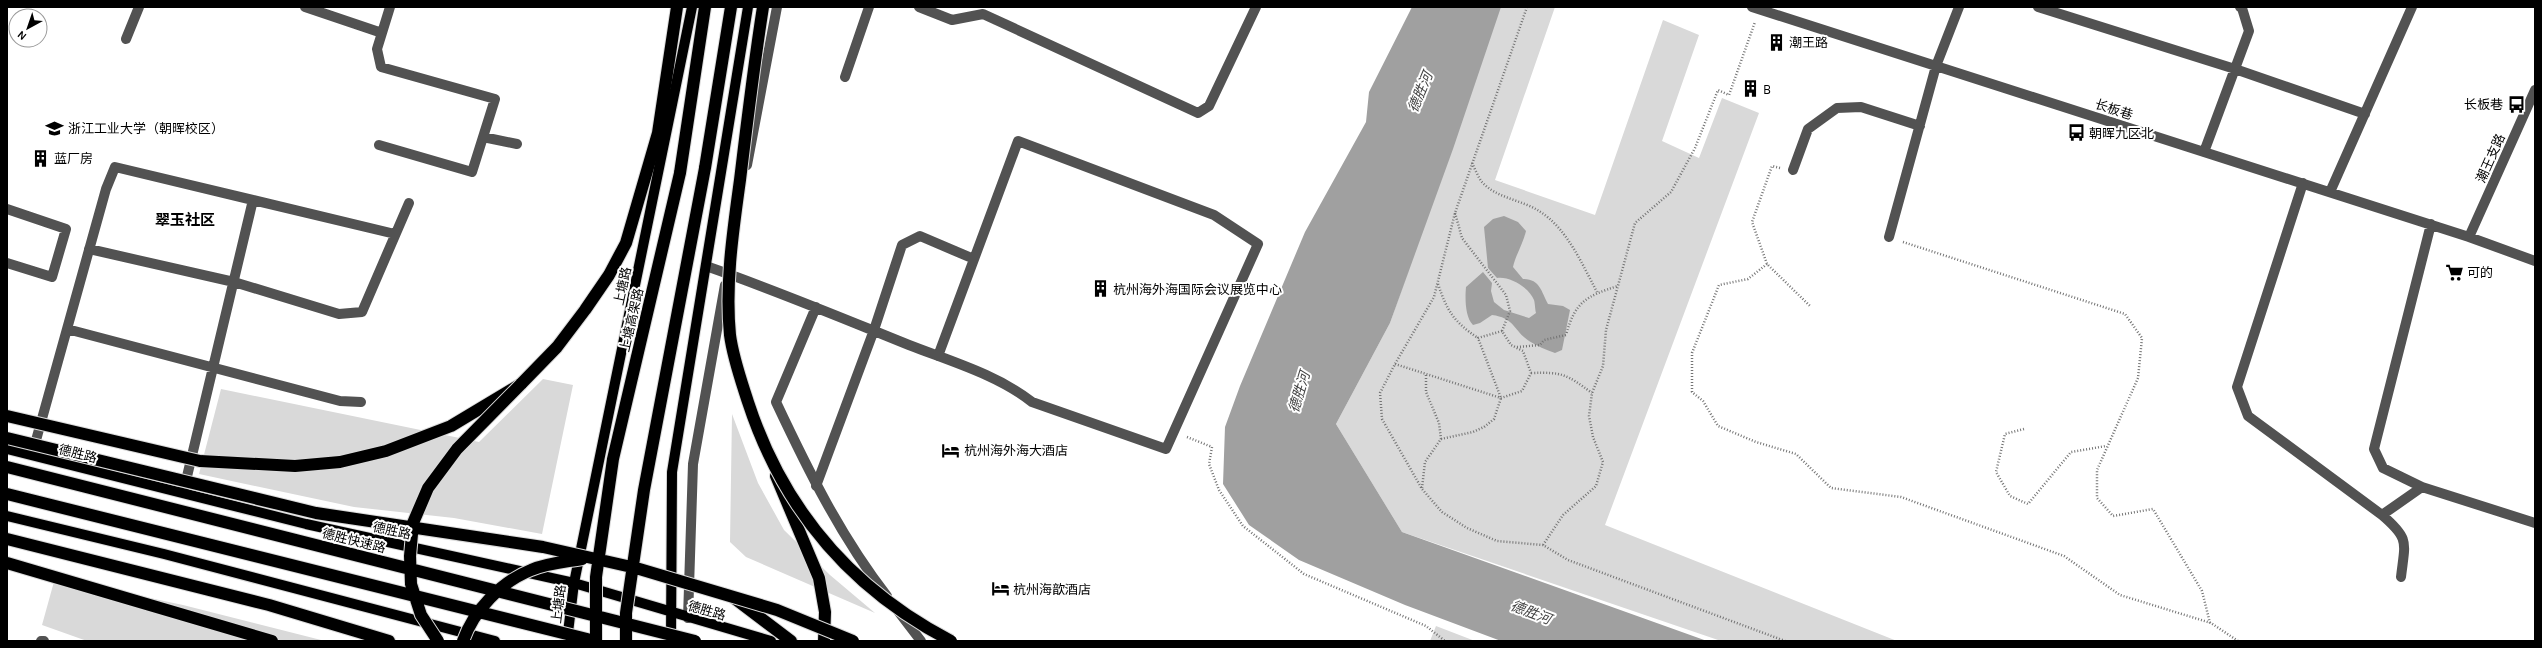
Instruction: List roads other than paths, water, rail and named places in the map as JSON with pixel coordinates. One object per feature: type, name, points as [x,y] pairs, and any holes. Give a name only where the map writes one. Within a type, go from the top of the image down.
[{"type":"highway","points":[[438,641],[421,615],[411,584],[410,556],[413,523],[428,488],[457,449],[557,347],[585,310],[609,274],[626,243],[658,133],[677,7]]},
{"type":"highway","name":"上塘高架路","points":[[595,641],[596,576],[613,459],[680,173],[705,7]]},
{"type":"highway","points":[[626,641],[626,613],[644,490],[705,168],[731,7]]},
{"type":"highway","points":[[763,7],[734,228],[729,290],[730,336],[738,371],[769,459],[819,578],[825,612],[824,641]]},
{"type":"highway","points":[[7,416],[200,461],[295,466],[340,462],[416,441],[451,426],[521,384]]},
{"type":"highway","points":[[7,438],[316,513],[370,523],[494,539],[589,558],[682,580],[777,610],[854,641]]},
{"type":"highway","points":[[769,459],[803,514],[834,554],[886,602],[920,625],[952,641]]},
{"type":"highway","name":"德胜快速路","points":[[7,467],[695,641]]},
{"type":"highway","points":[[7,494],[595,641]]},
{"type":"highway","points":[[7,539],[269,605],[389,641]]},
{"type":"highway","points":[[463,641],[473,621],[486,603],[512,581],[531,570],[549,564],[589,558]]},
{"type":"highway","points":[[7,563],[272,641]]},
{"type":"highway","points":[[731,596],[791,641]]},
{"type":"main road","name":"上塘路","points":[[567,641],[574,583],[692,7]]},
{"type":"main road","points":[[671,641],[672,472],[748,7]]},
{"type":"main road","points":[[741,57],[767,7]]},
{"type":"main road","name":"德胜路","points":[[7,448],[306,524],[574,583],[671,613],[771,641]]},
{"type":"main road","points":[[7,516],[164,554],[495,641]]},
{"type":"street","points":[[126,39],[139,7]]},
{"type":"street","points":[[305,7],[382,33]]},
{"type":"street","points":[[379,145],[472,172],[495,99],[381,67],[377,49],[390,7]]},
{"type":"street","points":[[688,618],[693,464],[777,7]]},
{"type":"street","points":[[845,77],[869,7]]},
{"type":"street","points":[[919,7],[952,20],[984,11],[1198,114],[1209,106],[1256,7]]},
{"type":"street","points":[[1889,237],[1936,66],[1959,7]]},
{"type":"street","points":[[2038,7],[2235,69],[2364,114]]},
{"type":"street","points":[[2204,152],[2250,31],[2242,8],[2240,7]]},
{"type":"street","points":[[2330,192],[2412,7]]},
{"type":"street","name":"长板巷","points":[[1756,8],[2469,236],[2535,261]]},
{"type":"street","name":"潮王支路","points":[[2469,236],[2535,90]]},
{"type":"street","points":[[1793,170],[1808,128],[1837,108],[1862,107],[1920,126]]},
{"type":"street","points":[[483,137],[517,144]]},
{"type":"street","points":[[706,266],[816,307],[938,356],[1015,389],[1032,402],[1166,449],[1258,244],[1214,215],[1018,141],[938,356]]},
{"type":"street","points":[[32,455],[106,189],[116,167],[395,234]]},
{"type":"street","points":[[2303,183],[2238,386],[2248,416],[2382,515],[2401,531],[2405,543],[2401,577]]},
{"type":"street","points":[[183,493],[253,200]]},
{"type":"street","points":[[89,249],[234,282],[339,314],[362,312],[409,203]]},
{"type":"street","points":[[7,209],[66,229],[52,277],[7,263]]},
{"type":"street","points":[[2431,224],[2374,449],[2383,468],[2422,487],[2535,523]]},
{"type":"street","points":[[816,486],[874,330],[902,245],[920,236],[974,259]]},
{"type":"street","points":[[816,307],[776,402],[816,486],[863,566],[921,641]]},
{"type":"street","points":[[67,330],[340,401],[361,402]]},
{"type":"street","points":[[2382,515],[2422,487]]},
{"type":"water","name":"德胜河","points":[[1412,7],[1501,7],[1453,149],[1390,323],[1336,424],[1402,532],[1707,641],[1501,641],[1405,605],[1299,560],[1249,525],[1223,484],[1225,427],[1240,386],[1305,232],[1366,122],[1369,92]]},
{"type":"water","points":[[1504,216],[1518,222],[1526,231],[1513,267],[1523,279],[1537,283],[1548,304],[1563,306],[1570,310],[1562,350],[1555,353],[1529,341],[1505,319],[1492,315],[1480,323],[1473,325],[1468,317],[1466,287],[1483,272],[1492,283],[1491,291],[1494,302],[1504,310],[1529,318],[1536,313],[1534,300],[1528,291],[1518,283],[1507,279],[1497,278],[1488,268],[1484,227],[1493,219]]},
{"type":"place","name":"潮王路","points":[[1776,42]]},
{"type":"place","name":"B","points":[[1750,89]]},
{"type":"place","name":"长板巷","points":[[2516,104]]},
{"type":"place","name":"浙江工业大学（朝晖校区）","points":[[55,128]]},
{"type":"place","name":"朝晖九区北","points":[[2076,133]]},
{"type":"place","name":"蓝厂房","points":[[41,158]]},
{"type":"place","name":"可的","points":[[2454,272]]},
{"type":"place","name":"杭州海外海国际会议展览中心","points":[[1100,289]]},
{"type":"place","name":"杭州海外海大酒店","points":[[951,450]]},
{"type":"place","name":"杭州海歆酒店","points":[[1000,589]]},
{"type":"district","name":"翠玉社区","points":[[185,220]]}]
